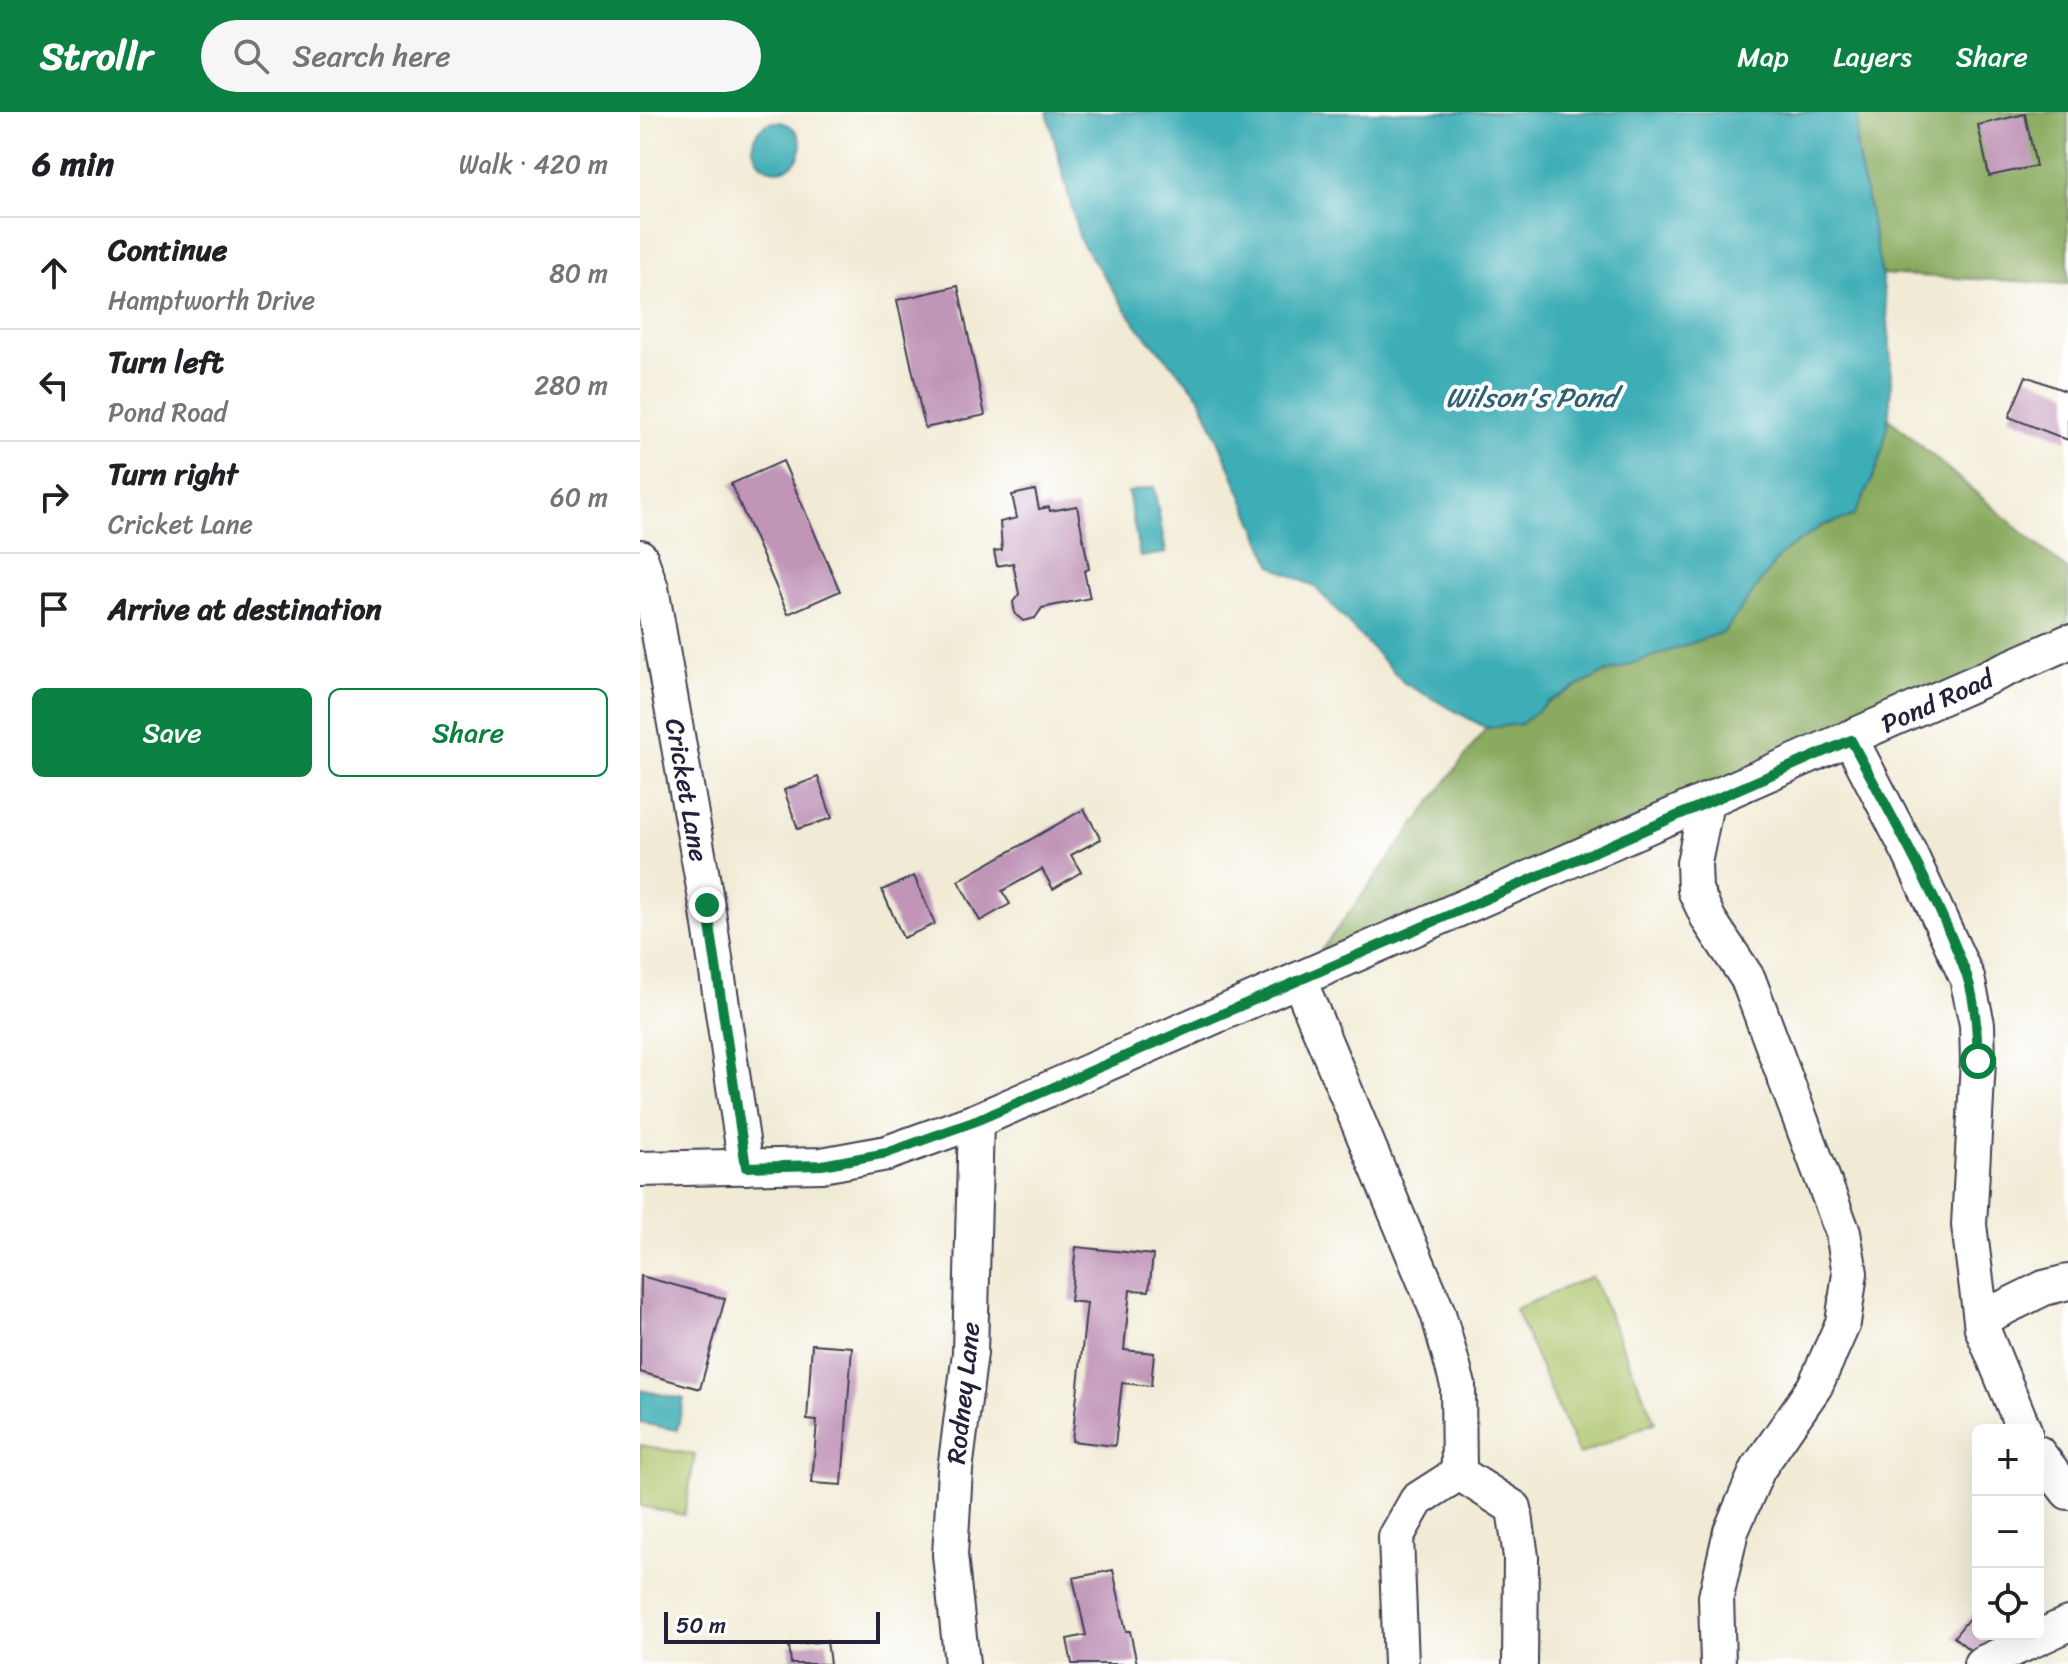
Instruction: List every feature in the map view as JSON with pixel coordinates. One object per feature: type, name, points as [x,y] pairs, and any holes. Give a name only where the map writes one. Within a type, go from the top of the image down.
[{"type":"street","name":"Cricket Lane","points":[[640,557],[651,588],[707,905],[746,1167]]},
{"type":"street","name":"Pond Road","points":[[640,1169],[822,1165],[887,1153],[976,1121],[1851,740],[2068,642]]},
{"type":"street","points":[[1851,740],[1909,852],[1967,978],[1977,1024],[1978,1061],[1969,1225],[1981,1319],[2004,1389],[2021,1424]]},
{"type":"street","points":[[1706,803],[1694,863],[1695,890],[1709,920],[1748,979],[1843,1233],[1850,1273],[1843,1323],[1815,1386],[1758,1469],[1731,1531],[1716,1597],[1720,1663]]},
{"type":"street","points":[[1299,980],[1438,1313],[1458,1385],[1459,1473]]},
{"type":"street","name":"Rodney Lane","points":[[962,1664],[950,1555],[955,1470],[970,1353],[976,1121]]},
{"type":"street","points":[[1981,1319],[2044,1288],[2068,1282]]},
{"type":"street","points":[[2044,1461],[2068,1492]]},
{"type":"street","points":[[1401,1664],[1396,1537],[1417,1500],[1459,1473]]},
{"type":"street","points":[[1459,1473],[1514,1508],[1521,1557],[1520,1664]]},
{"type":"street","points":[[1981,1664],[2068,1624]]},
{"type":"green space","points":[[1858,112],[2068,112],[2068,284],[1879,274],[1856,145]]},
{"type":"green space","points":[[1887,417],[2068,571],[2068,642],[1299,980],[1486,728],[1521,724],[1549,701],[1602,674],[1724,631],[1781,554],[1821,526],[1854,516],[1876,470]]},
{"type":"green space","points":[[1592,1276],[1655,1422],[1579,1455],[1515,1309]]},
{"type":"green space","points":[[640,1445],[695,1455],[684,1515],[640,1506]]},
{"type":"water","name":"Wilson's Pond","points":[[1047,112],[1858,112],[1856,145],[1880,266],[1890,352],[1891,394],[1886,434],[1871,483],[1854,516],[1821,526],[1781,554],[1724,632],[1602,674],[1549,701],[1521,724],[1486,728],[1404,683],[1315,587],[1272,566],[1199,395],[1137,326],[1080,240]]},
{"type":"water","points":[[777,122],[794,129],[801,146],[794,163],[777,170],[760,163],[753,146],[760,129]]},
{"type":"water","points":[[1154,487],[1166,553],[1140,557],[1128,492]]},
{"type":"water","points":[[640,1390],[684,1399],[677,1430],[640,1423]]},
{"type":"building","points":[[2025,114],[2036,166],[1989,176],[1978,125]]},
{"type":"building","points":[[958,286],[985,415],[925,428],[897,300]]},
{"type":"building","points":[[2026,376],[2068,392],[2068,440],[2009,417]]},
{"type":"building","points":[[783,461],[840,591],[788,614],[731,484]]},
{"type":"building","points":[[1035,490],[1039,509],[1049,507],[1050,511],[1077,506],[1089,569],[1084,571],[1090,598],[1042,608],[1035,618],[1023,621],[1015,614],[1013,602],[1019,594],[1013,563],[997,566],[994,551],[1002,550],[1000,522],[1017,518],[1012,495]]},
{"type":"building","points":[[818,777],[832,818],[798,829],[784,790]]},
{"type":"building","points":[[1084,809],[1101,839],[1071,855],[1081,872],[1053,889],[1042,869],[1002,891],[1010,904],[980,921],[958,881]]},
{"type":"building","points":[[914,876],[935,924],[903,938],[882,890]]},
{"type":"building","points":[[1076,1247],[1153,1255],[1149,1291],[1130,1290],[1124,1350],[1154,1353],[1151,1386],[1122,1383],[1115,1446],[1072,1441],[1087,1303],[1070,1301]]},
{"type":"building","points":[[641,1276],[725,1299],[700,1389],[640,1372]]},
{"type":"building","points":[[812,1344],[852,1347],[842,1485],[812,1483],[817,1421],[807,1420]]},
{"type":"building","points":[[1113,1570],[1126,1631],[1130,1631],[1137,1664],[1072,1664],[1067,1639],[1086,1635],[1073,1578]]},
{"type":"building","points":[[1972,1614],[1972,1640],[1999,1640],[1982,1660],[1954,1637]]},
{"type":"building","points":[[827,1641],[830,1664],[791,1664],[789,1645]]},
{"type":"route","points":[[707,905],[746,1167],[822,1165],[887,1153],[976,1121],[1851,740],[1909,852],[1967,978],[1977,1024],[1978,1061]]}]
